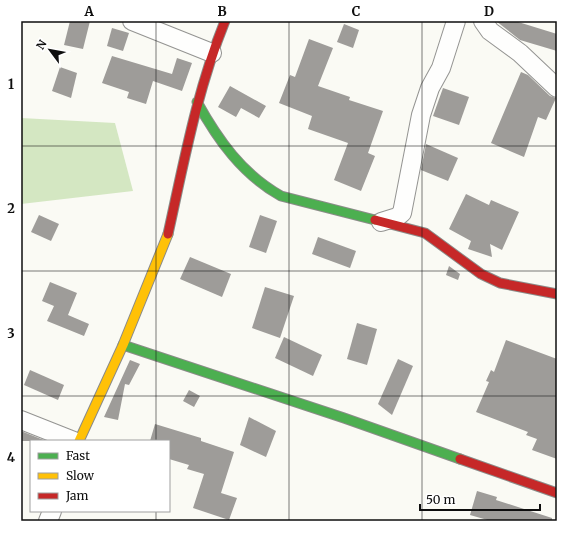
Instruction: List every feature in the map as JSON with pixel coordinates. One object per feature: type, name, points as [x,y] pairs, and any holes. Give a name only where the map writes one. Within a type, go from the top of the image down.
[{"type":"street","points":[[132,21],[212,53]]},
{"type":"street","points":[[79,440],[123,345],[168,235],[197,102],[212,53],[225,21]]},
{"type":"street","points":[[381,222],[397,217],[402,212],[421,115],[430,88],[441,68],[456,21]]},
{"type":"street","points":[[483,21],[490,31],[520,53],[557,88]]},
{"type":"street","points":[[197,102],[213,131],[229,153],[266,188],[281,196],[425,233],[481,274],[500,283],[557,294]]},
{"type":"street","points":[[123,345],[344,418],[557,492]]},
{"type":"street","points":[[21,420],[71,440]]},
{"type":"green space","points":[[21,118],[115,123],[133,191],[21,204]]},
{"type":"building","points":[[70,21],[90,21],[83,49],[64,45]]},
{"type":"building","points":[[496,21],[515,21],[557,34],[557,51],[520,40]]},
{"type":"building","points":[[344,24],[359,30],[353,48],[337,42]]},
{"type":"building","points":[[112,28],[129,33],[123,51],[107,46]]},
{"type":"building","points":[[309,39],[333,48],[318,86],[350,97],[349,100],[383,111],[368,153],[375,156],[361,191],[334,180],[348,143],[308,129],[312,116],[279,103],[290,75],[295,77]]},
{"type":"building","points":[[112,56],[172,74],[177,58],[192,63],[182,91],[153,81],[146,104],[127,98],[129,92],[102,83]]},
{"type":"building","points":[[60,67],[77,73],[71,98],[52,91]]},
{"type":"building","points":[[521,72],[528,75],[550,96],[556,98],[546,120],[538,117],[524,157],[491,143]]},
{"type":"building","points":[[230,86],[266,106],[259,118],[241,108],[236,117],[218,107]]},
{"type":"building","points":[[443,88],[469,97],[459,125],[433,116]]},
{"type":"building","points":[[426,144],[458,158],[448,181],[421,170]]},
{"type":"building","points":[[466,194],[489,205],[491,200],[519,212],[502,250],[490,244],[492,257],[468,249],[471,241],[449,229]]},
{"type":"building","points":[[39,215],[59,224],[51,241],[31,232]]},
{"type":"building","points":[[260,215],[277,221],[266,253],[249,247]]},
{"type":"building","points":[[318,237],[356,251],[350,268],[312,254]]},
{"type":"building","points":[[190,257],[231,274],[222,297],[180,279]]},
{"type":"building","points":[[449,266],[460,274],[458,280],[446,275]]},
{"type":"building","points":[[50,282],[77,293],[68,315],[89,324],[84,336],[47,321],[54,306],[42,301]]},
{"type":"building","points":[[265,287],[294,296],[280,338],[252,328]]},
{"type":"building","points":[[357,323],[377,329],[367,365],[347,359]]},
{"type":"building","points":[[284,337],[322,355],[313,376],[275,358]]},
{"type":"building","points":[[506,340],[557,359],[557,459],[532,450],[537,439],[526,435],[528,432],[476,412],[489,382],[486,381],[491,370],[494,372]]},
{"type":"building","points":[[398,359],[413,366],[392,415],[378,404]]},
{"type":"building","points":[[130,360],[140,364],[129,385],[125,384],[118,420],[104,417]]},
{"type":"building","points":[[30,370],[64,385],[58,400],[24,385]]},
{"type":"building","points":[[189,390],[200,396],[194,407],[183,401]]},
{"type":"building","points":[[249,417],[276,431],[266,457],[240,445]]},
{"type":"building","points":[[155,424],[201,438],[201,441],[234,452],[221,493],[237,498],[229,520],[193,508],[204,474],[187,469],[189,465],[170,459],[170,440],[150,440]]},
{"type":"building","points":[[21,431],[44,440],[30,440],[21,441]]},
{"type":"building","points":[[477,491],[497,497],[496,500],[552,518],[552,521],[491,521],[470,515]]},
{"type":"traffic: fast","points":[[197,102],[214,130],[232,155],[243,167],[267,187],[281,196],[375,220]]},
{"type":"traffic: fast","points":[[123,345],[344,418],[460,459]]},
{"type":"traffic: slow","points":[[79,440],[123,345],[168,234]]},
{"type":"traffic: jam","points":[[168,234],[199,100],[215,47],[225,21]]},
{"type":"traffic: jam","points":[[375,220],[425,233],[481,274],[500,283],[557,294]]},
{"type":"traffic: jam","points":[[460,459],[557,493]]}]
